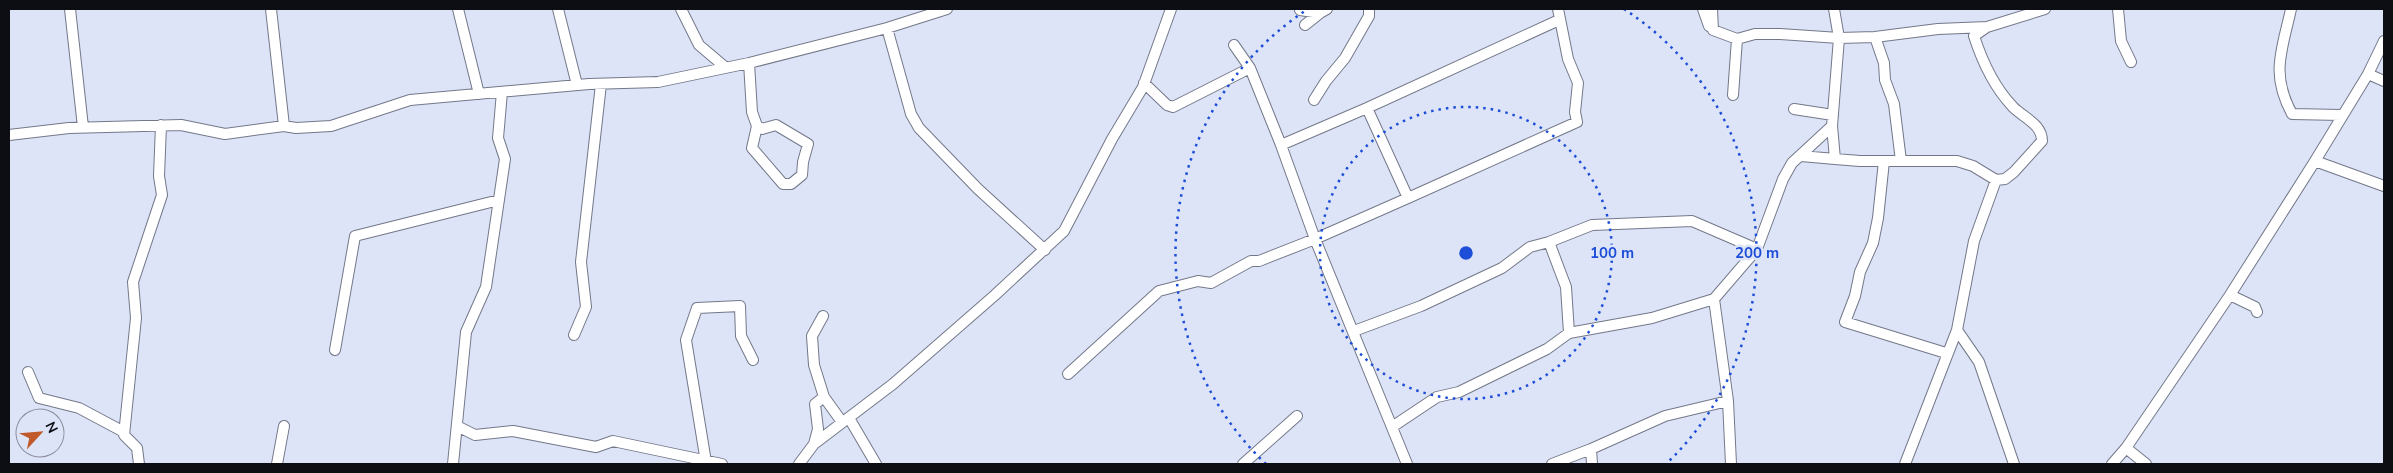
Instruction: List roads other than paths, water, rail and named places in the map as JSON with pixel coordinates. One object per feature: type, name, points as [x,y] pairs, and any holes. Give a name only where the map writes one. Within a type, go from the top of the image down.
[{"type":"street","points":[[70,9],[83,127]]},
{"type":"street","points":[[271,9],[284,126]]},
{"type":"street","points":[[458,9],[479,94]]},
{"type":"street","points":[[558,9],[577,85]]},
{"type":"street","points":[[681,9],[699,45],[725,67]]},
{"type":"street","points":[[9,134],[83,127],[181,125],[225,134],[284,126],[296,128],[331,126],[410,100],[577,85],[658,82],[749,63],[887,28],[947,9]]},
{"type":"street","points":[[799,464],[814,444],[893,384],[1064,231],[1144,83],[1171,9]]},
{"type":"street","points":[[1314,100],[1345,58],[1369,16],[1369,9]]},
{"type":"street","points":[[1068,374],[1158,291],[1198,280],[1211,283],[1250,261],[1259,260],[1315,239],[1577,122],[1575,112],[1578,83],[1568,59],[1558,9]]},
{"type":"street","points":[[1703,9],[1707,24],[1713,30],[1736,39],[1755,34],[1839,38],[1874,37],[1938,29],[1987,27]]},
{"type":"street","points":[[1712,9],[1713,30]]},
{"type":"street","points":[[1834,9],[1839,38],[1832,121],[1835,159]]},
{"type":"street","points":[[1801,156],[1884,161],[1957,161],[1979,170],[1996,180],[2005,179],[2042,142],[2042,134],[2036,126],[2013,107],[1980,58],[1974,36],[1987,27],[2023,13],[2045,9]]},
{"type":"street","points":[[2118,9],[2120,41],[2131,62]]},
{"type":"street","points":[[2291,9],[2278,74],[2285,102],[2292,114],[2341,115]]},
{"type":"street","points":[[1300,10],[1324,11]]},
{"type":"street","points":[[1305,26],[1324,11]]},
{"type":"street","points":[[1280,144],[1367,108],[1559,20]]},
{"type":"street","points":[[887,28],[911,114],[918,128],[978,189],[1045,250]]},
{"type":"street","points":[[1874,37],[1884,63],[1885,80],[1894,104],[1900,161]]},
{"type":"street","points":[[1733,95],[1736,39]]},
{"type":"street","points":[[2112,464],[2126,448],[2230,295],[2368,74],[2384,40]]},
{"type":"street","points":[[1234,45],[1250,68],[1315,239],[1407,464]]},
{"type":"street","points":[[749,63],[752,112],[757,126],[752,148],[783,184],[790,184],[802,175],[808,144],[776,125],[762,129],[757,126]]},
{"type":"street","points":[[1144,83],[1167,105],[1173,107],[1250,68]]},
{"type":"street","points":[[2368,74],[2384,81]]},
{"type":"street","points":[[574,335],[586,307],[581,262],[601,84]]},
{"type":"street","points":[[453,464],[466,332],[486,287],[505,159],[498,138],[502,92]]},
{"type":"street","points":[[1367,108],[1408,198]]},
{"type":"street","points":[[1794,109],[1832,121]]},
{"type":"street","points":[[1392,427],[1437,397],[1460,392],[1548,349],[1568,333],[1652,318],[1714,299],[1757,249],[1783,179],[1792,162],[1801,156],[1832,121]]},
{"type":"street","points":[[139,464],[137,448],[124,435],[136,318],[133,282],[162,195],[159,176],[161,126]]},
{"type":"street","points":[[1884,161],[1878,218],[1873,243],[1860,272],[1855,296],[1845,322],[1946,353]]},
{"type":"street","points":[[2315,161],[2384,186]]},
{"type":"street","points":[[1905,464],[1933,395],[1946,353],[1957,330],[1974,242],[1996,180]]},
{"type":"street","points":[[335,350],[355,236],[499,200]]},
{"type":"street","points":[[1354,331],[1420,306],[1502,268],[1530,247],[1549,242],[1592,225],[1692,221],[1757,249]]},
{"type":"street","points":[[1549,242],[1566,287],[1568,333]]},
{"type":"street","points":[[2230,295],[2255,307],[2257,312]]},
{"type":"street","points":[[1714,299],[1728,401],[1731,464]]},
{"type":"street","points":[[706,462],[686,340],[697,308],[740,306],[741,336],[753,360]]},
{"type":"street","points":[[822,316],[812,336],[814,365],[824,397],[846,420],[876,464]]},
{"type":"street","points":[[1957,330],[1979,362],[2014,464]]},
{"type":"street","points":[[28,372],[38,398],[79,408],[124,432]]},
{"type":"street","points":[[814,444],[818,429],[815,404],[824,397]]},
{"type":"street","points":[[1552,464],[1665,416],[1728,401]]},
{"type":"street","points":[[1243,464],[1297,416]]},
{"type":"street","points":[[277,464],[284,426]]},
{"type":"street","points":[[457,426],[475,435],[513,431],[596,447],[613,441],[722,464]]},
{"type":"street","points":[[2126,448],[2146,464]]},
{"type":"street","points":[[1591,449],[1592,464]]}]
